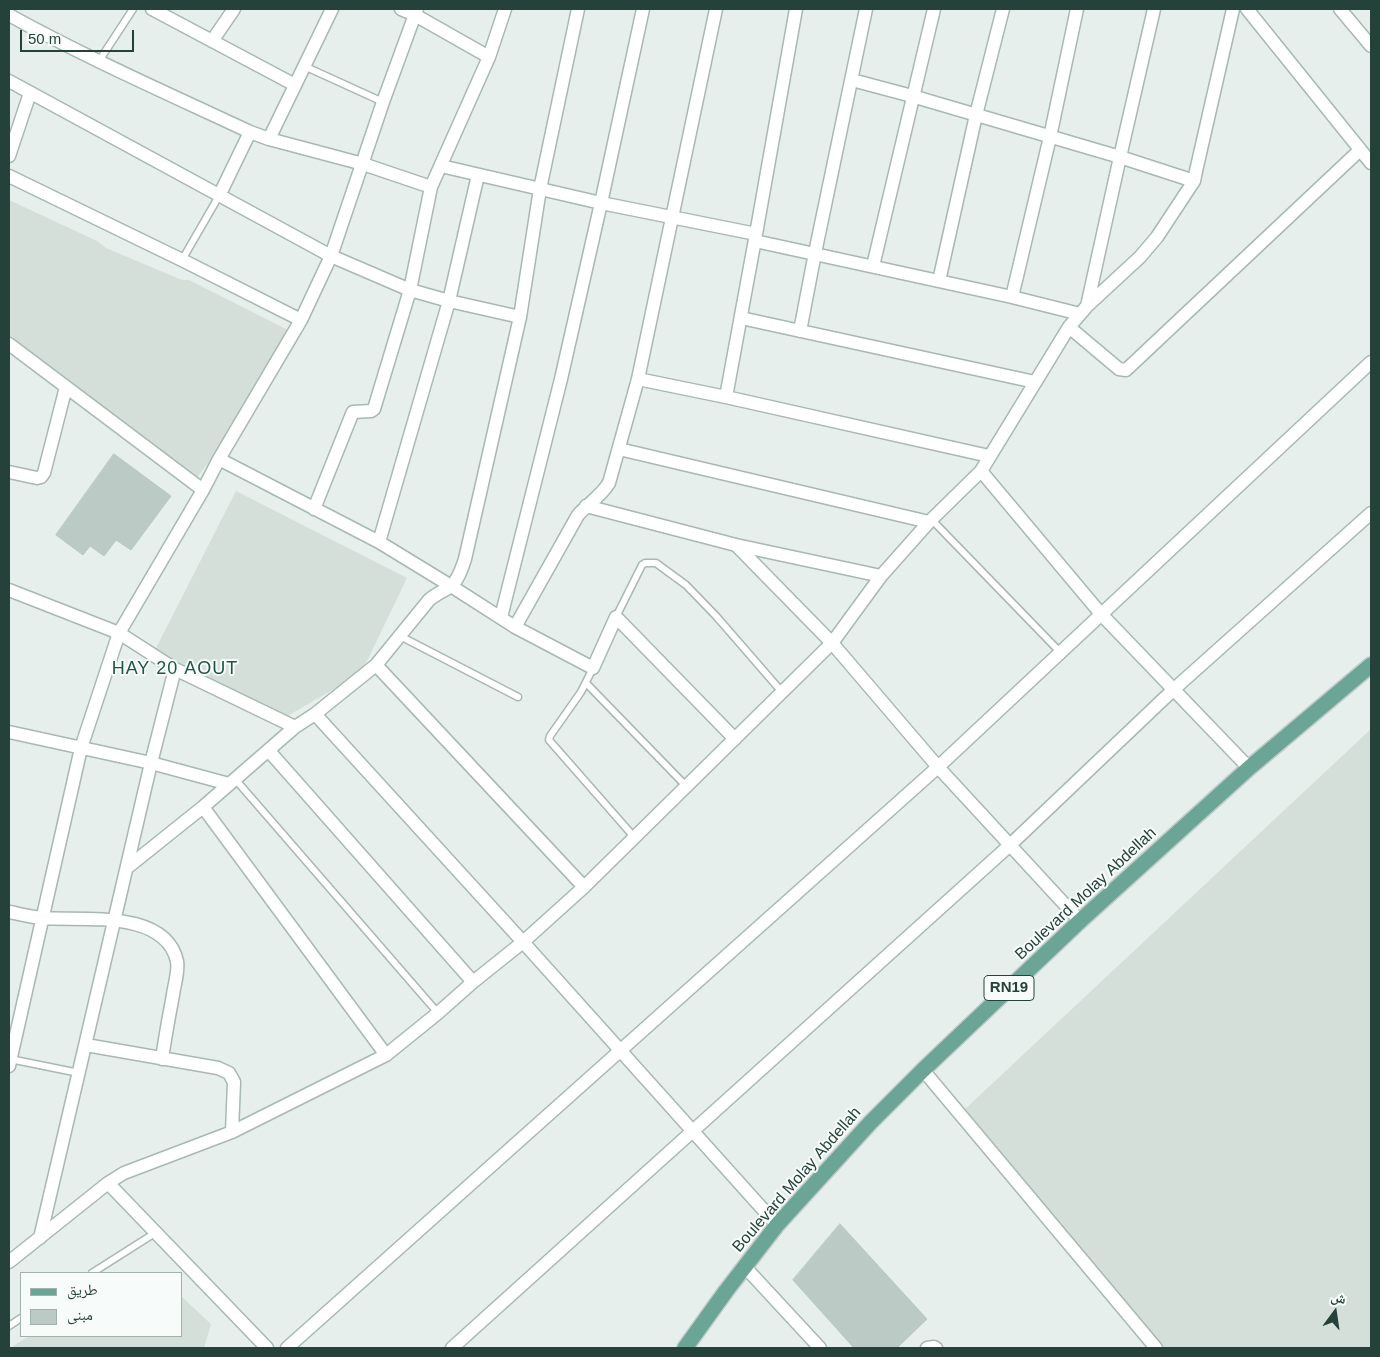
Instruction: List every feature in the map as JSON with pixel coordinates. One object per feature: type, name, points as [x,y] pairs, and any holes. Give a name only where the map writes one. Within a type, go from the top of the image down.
[{"type":"main road","name":"Boulevard Molay Abdellah","points":[[685,1348],[777,1225],[864,1130],[923,1070],[1080,921],[1249,768],[1371,664]]},
{"type":"street","points":[[152,9],[295,85]]},
{"type":"street","points":[[212,41],[234,9]]},
{"type":"street","points":[[269,139],[332,9]]},
{"type":"street","points":[[401,9],[416,12],[489,57]]},
{"type":"street","points":[[314,509],[352,414],[356,411],[371,411],[374,409],[410,290],[431,186],[489,57],[505,9]]},
{"type":"street","points":[[128,866],[203,807],[295,727],[315,714],[376,665],[429,600],[438,592],[451,586],[460,572],[465,559],[520,317],[540,189],[578,9]]},
{"type":"street","points":[[502,617],[561,379],[643,9]]},
{"type":"street","points":[[515,627],[578,515],[598,497],[609,483],[638,379],[716,9]]},
{"type":"street","points":[[726,397],[796,9]]},
{"type":"street","points":[[800,331],[814,253],[866,9]]},
{"type":"street","points":[[873,266],[934,9]]},
{"type":"street","points":[[939,281],[976,115],[1003,9]]},
{"type":"street","points":[[1012,297],[1050,137],[1077,9]]},
{"type":"street","points":[[1084,310],[1154,9]]},
{"type":"street","points":[[9,1262],[108,1183],[124,1173],[232,1132],[386,1056],[523,942],[584,888],[832,643],[882,576],[930,521],[981,471],[1069,327],[1084,310],[1140,257],[1194,181],[1233,9]]},
{"type":"street","points":[[1247,9],[1371,163]]},
{"type":"street","points":[[1340,9],[1371,46]]},
{"type":"street","points":[[9,1062],[80,748],[119,634],[301,320],[331,256],[383,102],[416,12]]},
{"type":"street","points":[[9,15],[99,61],[250,132],[431,186]]},
{"type":"street","points":[[852,80],[1120,157],[1194,181]]},
{"type":"street","points":[[9,81],[331,256],[410,290],[520,317]]},
{"type":"street","points":[[9,156],[30,93]]},
{"type":"street","points":[[219,196],[250,132]]},
{"type":"street","points":[[1069,327],[1119,369],[1126,370],[1360,150]]},
{"type":"street","points":[[441,166],[756,237],[814,253],[939,281],[1084,310]]},
{"type":"street","points":[[379,542],[449,301],[478,175]]},
{"type":"street","points":[[9,176],[301,320]]},
{"type":"street","points":[[741,318],[1035,382]]},
{"type":"street","points":[[9,344],[203,490]]},
{"type":"street","points":[[287,1348],[938,767],[1371,362]]},
{"type":"street","points":[[638,379],[989,456]]},
{"type":"street","points":[[9,472],[37,478],[41,477],[44,473],[66,387]]},
{"type":"street","points":[[619,449],[930,521]]},
{"type":"street","points":[[219,460],[379,542],[502,617],[515,627],[593,668],[616,617],[735,739]]},
{"type":"street","points":[[981,471],[1101,614],[1249,768]]},
{"type":"street","points":[[586,506],[736,545],[882,576]]},
{"type":"street","points":[[452,1348],[1010,845],[1173,690],[1371,513]]},
{"type":"street","points":[[736,545],[832,643],[938,767],[1080,921]]},
{"type":"street","points":[[9,590],[119,634],[175,669],[295,727]]},
{"type":"street","points":[[376,665],[584,888]]},
{"type":"street","points":[[40,1238],[151,763],[175,669]]},
{"type":"street","points":[[315,714],[777,1225]]},
{"type":"street","points":[[9,732],[232,781]]},
{"type":"street","points":[[269,751],[473,982]]},
{"type":"street","points":[[203,807],[386,1056]]},
{"type":"street","points":[[9,912],[42,918],[115,920],[136,923],[165,940],[172,950],[177,963],[162,1059]]},
{"type":"street","points":[[86,1045],[218,1068],[229,1073],[234,1082],[232,1132]]},
{"type":"street","points":[[923,1070],[1156,1348]]},
{"type":"street","points":[[108,1183],[267,1348]]},
{"type":"street","points":[[745,1266],[820,1348]]},
{"type":"street","points":[[927,1348],[936,1348]]},
{"type":"lane","points":[[99,61],[133,9]]},
{"type":"lane","points":[[304,66],[383,102]]},
{"type":"lane","points":[[182,260],[219,196]]},
{"type":"lane","points":[[930,521],[1060,652]]},
{"type":"lane","points":[[616,617],[642,565],[645,563],[656,563],[686,585],[716,616],[782,693]]},
{"type":"lane","points":[[400,636],[518,697]]},
{"type":"lane","points":[[593,668],[581,692],[549,740],[635,838]]},
{"type":"lane","points":[[586,683],[686,787]]},
{"type":"lane","points":[[232,781],[438,1013]]},
{"type":"lane","points":[[9,1062],[79,1073]]},
{"type":"lane","points":[[94,1272],[155,1233]]},
{"type":"lane","points":[[9,1326],[20,1319]]},
{"type":"shaded area","points":[[9,200],[97,241],[106,248],[182,280],[189,280],[290,331],[269,381],[196,479],[9,343]]},
{"type":"shaded area","points":[[236,491],[407,578],[367,661],[358,675],[284,718],[154,652]]},
{"type":"shaded area","points":[[1371,729],[1371,1348],[1158,1348],[964,1110]]},
{"type":"shaded area","points":[[182,1297],[211,1324],[204,1348],[10,1348],[27,1337],[182,1337]]},
{"type":"building","points":[[114,454],[171,496],[131,550],[116,540],[104,556],[90,546],[83,555],[56,535]]},
{"type":"building","points":[[840,1224],[927,1319],[897,1348],[854,1348],[793,1280]]},
{"type":"district","name":"HAY 20 AOUT","points":[[175,669]]}]
